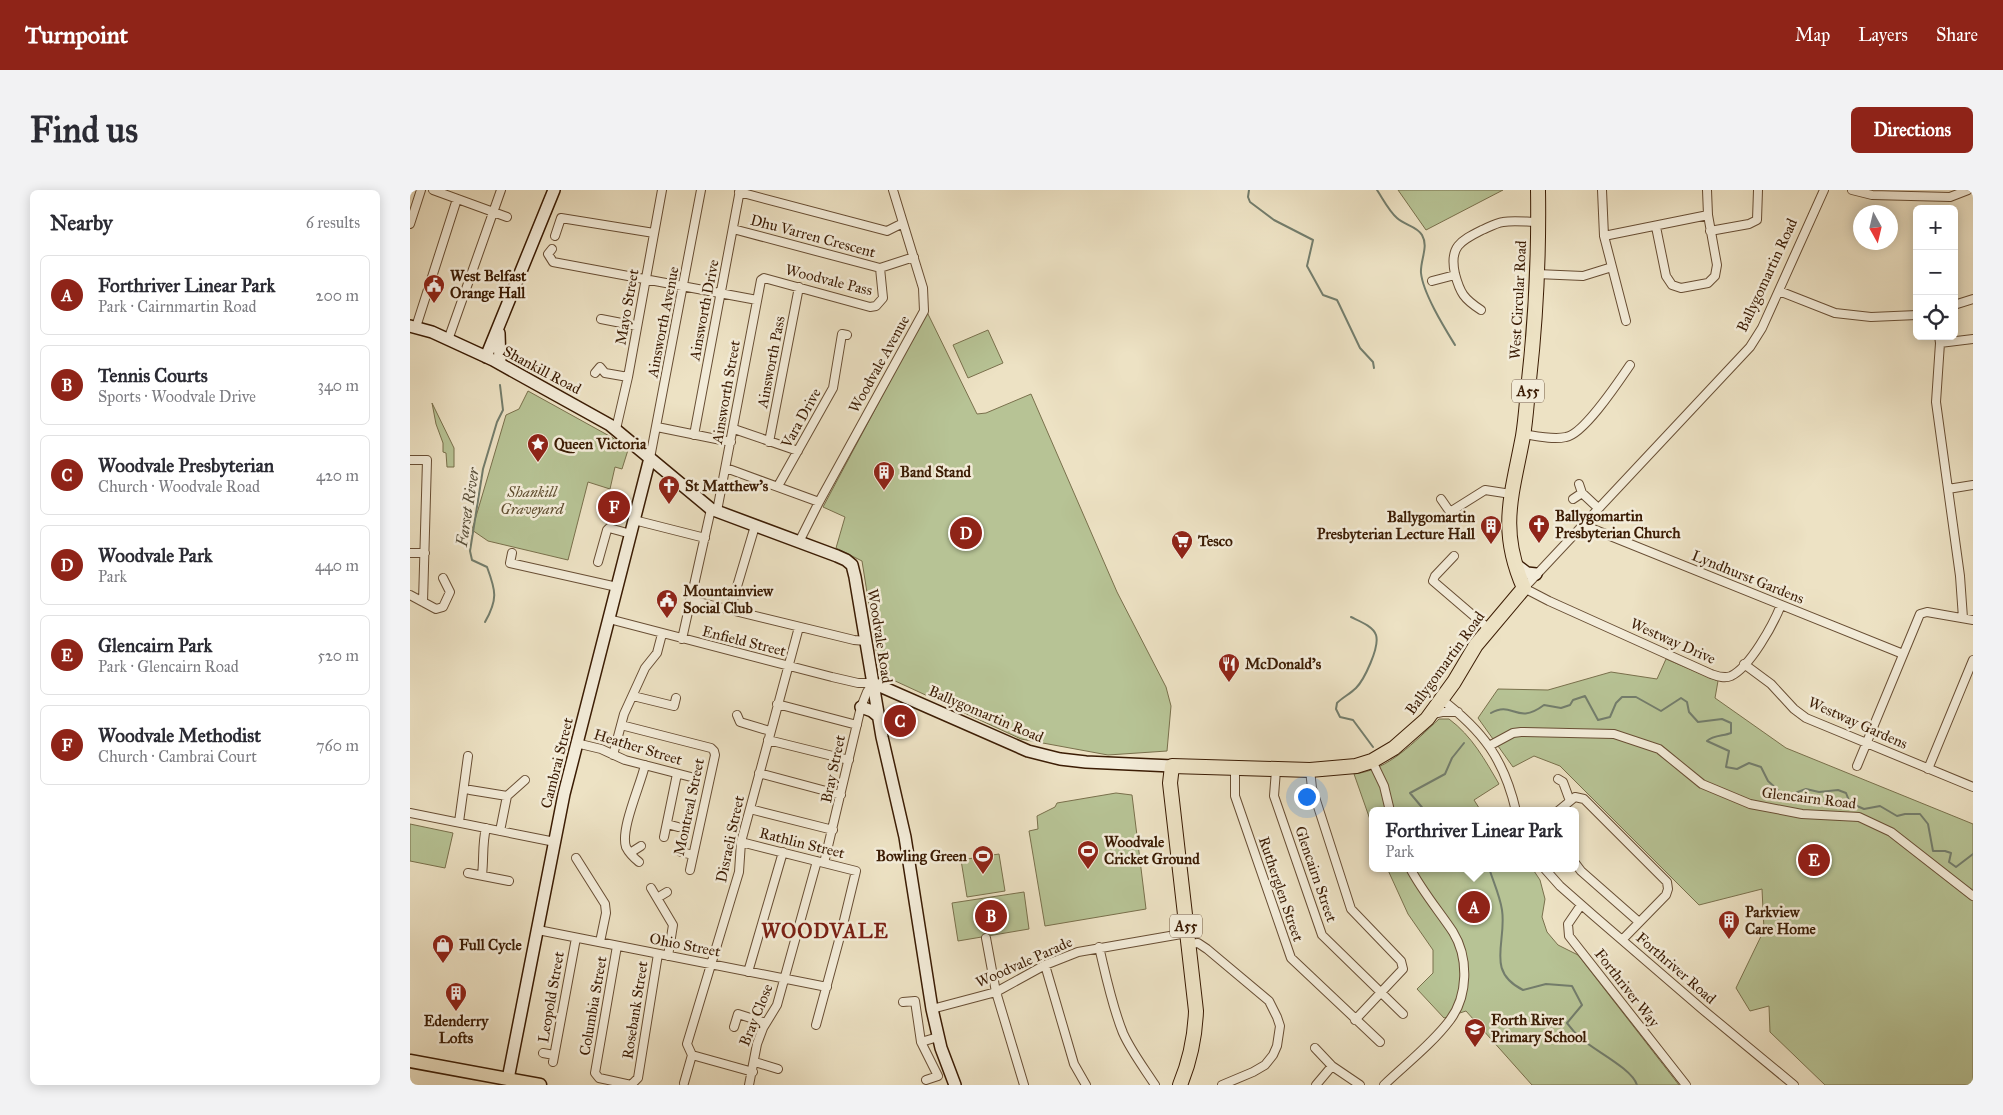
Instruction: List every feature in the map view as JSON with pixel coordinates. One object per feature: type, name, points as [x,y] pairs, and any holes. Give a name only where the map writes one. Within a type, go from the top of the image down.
[{"type":"highway","name":"West Circular Road","points":[[1524,588],[1515,564],[1509,531],[1511,494],[1523,434],[1537,274],[1538,190]]},
{"type":"highway","name":"Ballygomartin Road","points":[[1172,766],[1310,770],[1356,766],[1372,761],[1394,748],[1430,714],[1489,628],[1524,588]]},
{"type":"highway","name":"A55","points":[[1172,766],[1170,783],[1196,1011],[1195,1027],[1187,1068],[1180,1085]]},
{"type":"main road","points":[[410,1061],[540,1085]]},
{"type":"street","points":[[410,224],[421,190]]},
{"type":"street","points":[[433,190],[507,217]]},
{"type":"street","points":[[448,340],[501,190]]},
{"type":"street","points":[[486,357],[554,190]]},
{"type":"street","name":"Mayo Street","points":[[616,429],[628,376],[662,190]]},
{"type":"street","name":"Ainsworth Avenue","points":[[650,458],[701,190]]},
{"type":"street","name":"Woodvale Avenue","points":[[799,542],[924,311],[923,288],[893,190]]},
{"type":"street","points":[[1602,190],[1604,236],[1626,321]]},
{"type":"street","points":[[1656,227],[1666,276],[1672,286],[1681,288],[1708,283],[1715,276],[1717,265],[1710,231],[1707,190]]},
{"type":"street","points":[[1710,231],[1754,222],[1758,216],[1758,190]]},
{"type":"street","name":"Ballygomartin Road","points":[[1524,588],[1750,347],[1762,328],[1824,190]]},
{"type":"street","points":[[1852,190],[1872,195],[1950,197],[1968,190]]},
{"type":"street","points":[[739,191],[887,231],[903,223]]},
{"type":"street","name":"Ainsworth Drive","points":[[694,435],[722,294],[739,191]]},
{"type":"street","points":[[413,326],[457,199]]},
{"type":"street","points":[[1604,236],[1708,216]]},
{"type":"street","points":[[555,236],[554,227],[561,218],[654,234]]},
{"type":"street","points":[[1481,310],[1468,302],[1461,294],[1453,259],[1455,251],[1465,239],[1504,222],[1538,222]]},
{"type":"street","name":"Dhu Varren Crescent","points":[[733,229],[880,268],[914,257]]},
{"type":"street","points":[[547,252],[553,262],[757,300]]},
{"type":"street","name":"Woodvale Pass","points":[[764,278],[870,307],[876,306],[883,298],[880,268]]},
{"type":"street","points":[[1537,274],[1583,276],[1612,268]]},
{"type":"street","points":[[1432,281],[1456,275]]},
{"type":"street","name":"Ainsworth Street","points":[[682,639],[705,538],[726,468],[761,280],[764,278]]},
{"type":"street","name":"Ainsworth Pass","points":[[769,442],[799,287]]},
{"type":"street","points":[[1779,291],[1835,313],[1871,317],[1913,315]]},
{"type":"street","points":[[1958,304],[1973,299]]},
{"type":"street","points":[[601,319],[637,326]]},
{"type":"street","name":"Shankill Road","points":[[413,326],[500,364],[616,429],[650,458]]},
{"type":"street","points":[[499,329],[500,364]]},
{"type":"street","name":"Vara Drive","points":[[778,486],[833,388],[842,334],[847,335]]},
{"type":"street","points":[[1958,339],[1973,339]]},
{"type":"street","points":[[1940,340],[1936,402],[1964,608],[1963,618]]},
{"type":"street","points":[[1523,434],[1566,437],[1573,434],[1605,402],[1630,365]]},
{"type":"street","points":[[595,373],[600,367],[605,373],[628,376]]},
{"type":"street","points":[[657,427],[731,442]]},
{"type":"street","points":[[734,429],[798,451]]},
{"type":"street","name":"Woodvale Road","points":[[650,458],[714,510],[846,560],[852,565],[878,716],[905,837],[932,1009],[938,1037],[955,1085]]},
{"type":"street","name":"Cambrai Street","points":[[508,1079],[554,842],[576,743],[650,458]]},
{"type":"street","points":[[410,460],[426,460],[423,602]]},
{"type":"street","points":[[726,468],[819,502]]},
{"type":"street","points":[[1948,488],[1973,485]]},
{"type":"street","points":[[1573,499],[1580,489],[1598,508]]},
{"type":"street","points":[[1441,499],[1450,512],[1485,490],[1511,494]]},
{"type":"street","points":[[634,520],[705,538]]},
{"type":"street","name":"Lyndhurst Gardens","points":[[1582,525],[1902,654]]},
{"type":"street","points":[[730,610],[755,526]]},
{"type":"street","points":[[598,562],[606,530],[609,528],[631,534]]},
{"type":"street","points":[[410,553],[425,553]]},
{"type":"street","points":[[512,553],[510,563],[617,587]]},
{"type":"street","points":[[1454,556],[1435,576],[1433,581],[1489,628]]},
{"type":"street","points":[[1515,564],[1527,573],[1536,574]]},
{"type":"street","points":[[410,595],[436,609],[443,607],[450,592],[444,578]]},
{"type":"street","name":"Westway Drive","points":[[1524,588],[1542,598],[1723,678],[1731,676],[1756,651],[1781,605]]},
{"type":"street","points":[[690,600],[854,640],[866,641]]},
{"type":"street","points":[[1857,766],[1918,617],[1922,612],[1927,612],[1973,620]]},
{"type":"street","name":"Enfield Street","points":[[609,619],[858,683],[873,683]]},
{"type":"street","name":"Disraeli Street","points":[[692,1055],[687,1044],[690,1018],[712,965],[739,872],[741,842],[799,627]]},
{"type":"street","points":[[613,755],[621,725],[644,668],[657,653],[662,634]]},
{"type":"street","points":[[1928,769],[1973,660]]},
{"type":"street","name":"Westway Gardens","points":[[1744,664],[1771,684],[1800,715],[1973,787]]},
{"type":"street","name":"Ballygomartin Road","points":[[873,683],[1010,745],[1044,755],[1086,762],[1172,766]]},
{"type":"street","name":"Bray Street","points":[[785,979],[821,862],[833,830],[861,707],[873,683]]},
{"type":"street","points":[[633,696],[674,706],[676,698]]},
{"type":"street","points":[[1442,699],[1458,712],[1489,746],[1509,781],[1515,807]]},
{"type":"street","points":[[777,704],[856,725]]},
{"type":"street","points":[[861,707],[872,711],[878,716]]},
{"type":"street","points":[[1430,714],[1458,712]]},
{"type":"street","points":[[737,715],[740,722],[770,731]]},
{"type":"street","name":"Montreal Street","points":[[621,725],[711,748],[714,751],[690,870]]},
{"type":"street","name":"Glencairn Road","points":[[1489,746],[1508,735],[1521,732],[1599,732],[1630,738],[1659,750],[1702,784],[1750,804],[1802,814],[1858,817],[1891,832],[1973,896]]},
{"type":"street","points":[[768,740],[849,760]]},
{"type":"street","name":"Heather Street","points":[[576,743],[602,749],[613,755],[690,777]]},
{"type":"street","points":[[459,822],[468,756]]},
{"type":"street","points":[[1372,761],[1384,786],[1389,807]]},
{"type":"street","points":[[639,862],[626,846],[626,835],[632,802],[645,765]]},
{"type":"street","name":"Rutherglen Street","points":[[1235,768],[1236,796],[1291,958],[1380,1042]]},
{"type":"street","name":"Glencairn Street","points":[[1276,770],[1274,796],[1322,934],[1403,1014]]},
{"type":"street","points":[[1310,770],[1312,788],[1351,910],[1402,961],[1403,969],[1355,1020]]},
{"type":"street","points":[[759,773],[841,794]]},
{"type":"street","points":[[664,837],[677,774]]},
{"type":"street","points":[[1558,779],[1562,782],[1570,801]]},
{"type":"street","points":[[500,831],[507,796],[525,780]]},
{"type":"street","points":[[470,790],[507,796]]},
{"type":"street","points":[[1563,807],[1579,797],[1584,799],[1665,879],[1668,889],[1666,895],[1622,940]]},
{"type":"street","points":[[750,808],[833,830]]},
{"type":"street","points":[[410,813],[554,842]]},
{"type":"street","points":[[667,824],[678,827]]},
{"type":"street","points":[[482,875],[484,860],[483,842],[486,828]]},
{"type":"street","name":"Rathlin Street","points":[[741,842],[856,871],[826,987]]},
{"type":"street","points":[[630,853],[641,846]]},
{"type":"street","points":[[681,852],[693,855]]},
{"type":"street","points":[[748,972],[783,852]]},
{"type":"street","points":[[576,858],[581,874],[603,900],[606,908],[600,942]]},
{"type":"street","points":[[1579,868],[1639,922]]},
{"type":"street","points":[[468,872],[505,880],[500,888]]},
{"type":"street","points":[[1384,1085],[1450,1019],[1460,1003],[1464,976],[1461,952],[1453,933],[1421,888],[1412,872]]},
{"type":"street","name":"Forthriver Road","points":[[1548,872],[1581,905],[1708,1015],[1794,1085]]},
{"type":"street","points":[[651,888],[673,924],[668,956]]},
{"type":"street","points":[[658,898],[667,892]]},
{"type":"street","name":"Forthriver Way","points":[[1581,905],[1568,924],[1569,936],[1686,1085]]},
{"type":"street","name":"Ohio Street","points":[[538,930],[826,987]]},
{"type":"street","name":"Leopold Street","points":[[543,1053],[554,1059],[576,938]]},
{"type":"street","points":[[986,938],[996,992],[1024,1085]]},
{"type":"street","points":[[1187,938],[1207,949],[1269,1001],[1278,1016],[1279,1037],[1273,1055],[1265,1065],[1222,1085]]},
{"type":"street","name":"Woodvale Parade","points":[[932,1009],[996,992],[1045,965],[1078,952],[1099,947],[1187,938]]},
{"type":"street","name":"Columbia Street","points":[[596,1070],[617,946]]},
{"type":"street","points":[[1099,947],[1111,996],[1123,1032],[1155,1085]]},
{"type":"street","name":"Rosebank Street","points":[[596,1070],[595,1075],[599,1078],[632,1085],[636,1081],[658,954]]},
{"type":"street","points":[[1045,965],[1074,1064],[1086,1085]]},
{"type":"street","name":"Bray Close","points":[[749,1085],[757,1044],[766,1023],[776,1010],[785,979]]},
{"type":"street","points":[[816,1025],[826,987]]},
{"type":"street","points":[[904,1002],[915,1001],[920,1042],[938,1076],[926,1080]]},
{"type":"street","points":[[734,1027],[738,1014],[766,1023]]},
{"type":"street","points":[[920,1042],[938,1037]]},
{"type":"street","points":[[1326,1046],[1317,1050],[1332,1066],[1360,1085]]},
{"type":"street","points":[[684,1082],[692,1055],[753,1072]]},
{"type":"street","name":"Bray Close","points":[[755,1062],[778,1069]]},
{"type":"street","points":[[1316,1085],[1332,1066]]},
{"type":"green space","points":[[1398,190],[1503,190],[1426,230]]},
{"type":"green space","points":[[927,312],[977,414],[986,413],[1031,394],[1117,592],[1166,687],[1171,706],[1167,751],[1108,755],[1021,739],[880,674],[862,561],[836,548],[845,517],[823,507]]},
{"type":"green space","points":[[988,330],[1003,363],[968,378],[953,345]]},
{"type":"green space","name":"Shankill Graveyard","points":[[528,391],[613,438],[628,450],[622,469],[615,467],[610,489],[588,482],[568,560],[488,541],[472,530],[506,415],[519,409]]},
{"type":"green space","points":[[432,403],[454,448],[454,467],[447,467],[446,453],[443,452],[443,443],[436,424]]},
{"type":"green space","points":[[1666,659],[1718,681],[1715,698],[1786,748],[1973,824],[1973,1085],[1825,1085],[1770,1032],[1769,1006],[1750,1011],[1736,988],[1764,930],[1762,889],[1699,905],[1560,766],[1534,756],[1513,767],[1478,718],[1498,689],[1548,690],[1611,672],[1657,679]]},
{"type":"green space","points":[[1439,719],[1449,719],[1465,733],[1489,766],[1499,784],[1474,800],[1478,807],[1369,807],[1369,817],[1354,774],[1379,767],[1400,754]]},
{"type":"green space","name":"Woodvale Cricket Ground","points":[[1116,793],[1132,795],[1146,909],[1045,926],[1029,831],[1038,829],[1037,816],[1055,807],[1057,803]]},
{"type":"green space","points":[[410,824],[453,833],[445,868],[410,861]]},
{"type":"green space","name":"Bowling Green","points":[[999,854],[1005,891],[967,897],[961,860]]},
{"type":"green space","points":[[1389,872],[1535,872],[1540,880],[1545,899],[1542,917],[1547,932],[1558,945],[1578,955],[1679,1085],[1532,1085],[1466,1011],[1444,1018],[1417,989],[1433,973],[1433,950],[1408,914]]},
{"type":"green space","points":[[1024,892],[1029,929],[958,941],[952,903]]},
{"type":"waterway","points":[[1249,190],[1248,197],[1250,202],[1274,220],[1313,240],[1307,266],[1323,295],[1337,300],[1360,348],[1373,362],[1374,368]]},
{"type":"waterway","points":[[1377,190],[1394,215],[1422,235],[1425,244],[1421,268],[1423,281],[1435,310],[1455,345]]},
{"type":"waterway","name":"Farset River","points":[[485,622],[494,601],[494,589],[487,567],[472,560],[470,551],[483,469],[497,422],[503,410],[500,385]]},
{"type":"waterway","points":[[1351,617],[1372,629],[1376,635],[1376,647],[1371,663],[1359,684],[1337,703],[1336,709],[1340,717],[1353,720],[1373,747]]},
{"type":"waterway","points":[[1491,713],[1505,709],[1527,713],[1535,711],[1544,705],[1561,708],[1570,705],[1573,700],[1585,696],[1598,720],[1610,717],[1616,703],[1622,697],[1636,697],[1661,711],[1681,698],[1687,702],[1689,712],[1698,722],[1722,719],[1731,723],[1731,733],[1707,741],[1729,751],[1726,767],[1737,769],[1749,763],[1761,767],[1768,781],[1789,800],[1795,793],[1806,789],[1819,792],[1838,790],[1846,793],[1850,803],[1864,809],[1880,806],[1897,816],[1920,814],[1928,824],[1933,851],[1951,853],[1949,862],[1956,867],[1973,854]]},
{"type":"waterway","points":[[1422,807],[1410,793],[1445,774],[1452,758],[1464,743]]},
{"type":"waterway","points":[[1490,872],[1502,910],[1503,922],[1500,955],[1504,974],[1511,982],[1523,990],[1546,984],[1572,986],[1582,1005],[1567,1023],[1589,1045],[1628,1073],[1637,1085]]},
{"type":"place","name":"West Belfast Orange Hall","points":[[434,304]]},
{"type":"place","name":"Queen Victoria","points":[[538,463]]},
{"type":"place","name":"Band Stand","points":[[884,491]]},
{"type":"place","name":"St Matthew’s","points":[[669,505]]},
{"type":"place","name":"Woodvale Methodist","points":[[614,507]]},
{"type":"place","name":"Woodvale Park","points":[[966,533]]},
{"type":"place","name":"Ballygomartin Presbyterian Church","points":[[1539,544]]},
{"type":"place","name":"Ballygomartin Presbyterian Lecture Hall","points":[[1491,545]]},
{"type":"place","name":"Tesco","points":[[1182,560]]},
{"type":"place","name":"Mountainview Social Club","points":[[667,619]]},
{"type":"place","name":"McDonald's","points":[[1229,683]]},
{"type":"place","name":"Woodvale Presbyterian","points":[[900,721]]},
{"type":"place","name":"Glencairn Park","points":[[1814,860]]},
{"type":"place","name":"Woodvale Cricket Ground","points":[[1088,870]]},
{"type":"place","name":"Bowling Green","points":[[983,875]]},
{"type":"place","name":"Forthriver Linear Park","points":[[1474,907]]},
{"type":"place","name":"Tennis Courts","points":[[991,916]]},
{"type":"place","name":"Parkview Care Home","points":[[1729,940]]},
{"type":"place","name":"Full Cycle","points":[[443,964]]},
{"type":"place","name":"Edenderry Lofts","points":[[456,1012]]},
{"type":"place","name":"Forth River Primary School","points":[[1475,1048]]},
{"type":"district","name":"WOODVALE","points":[[825,931]]}]
